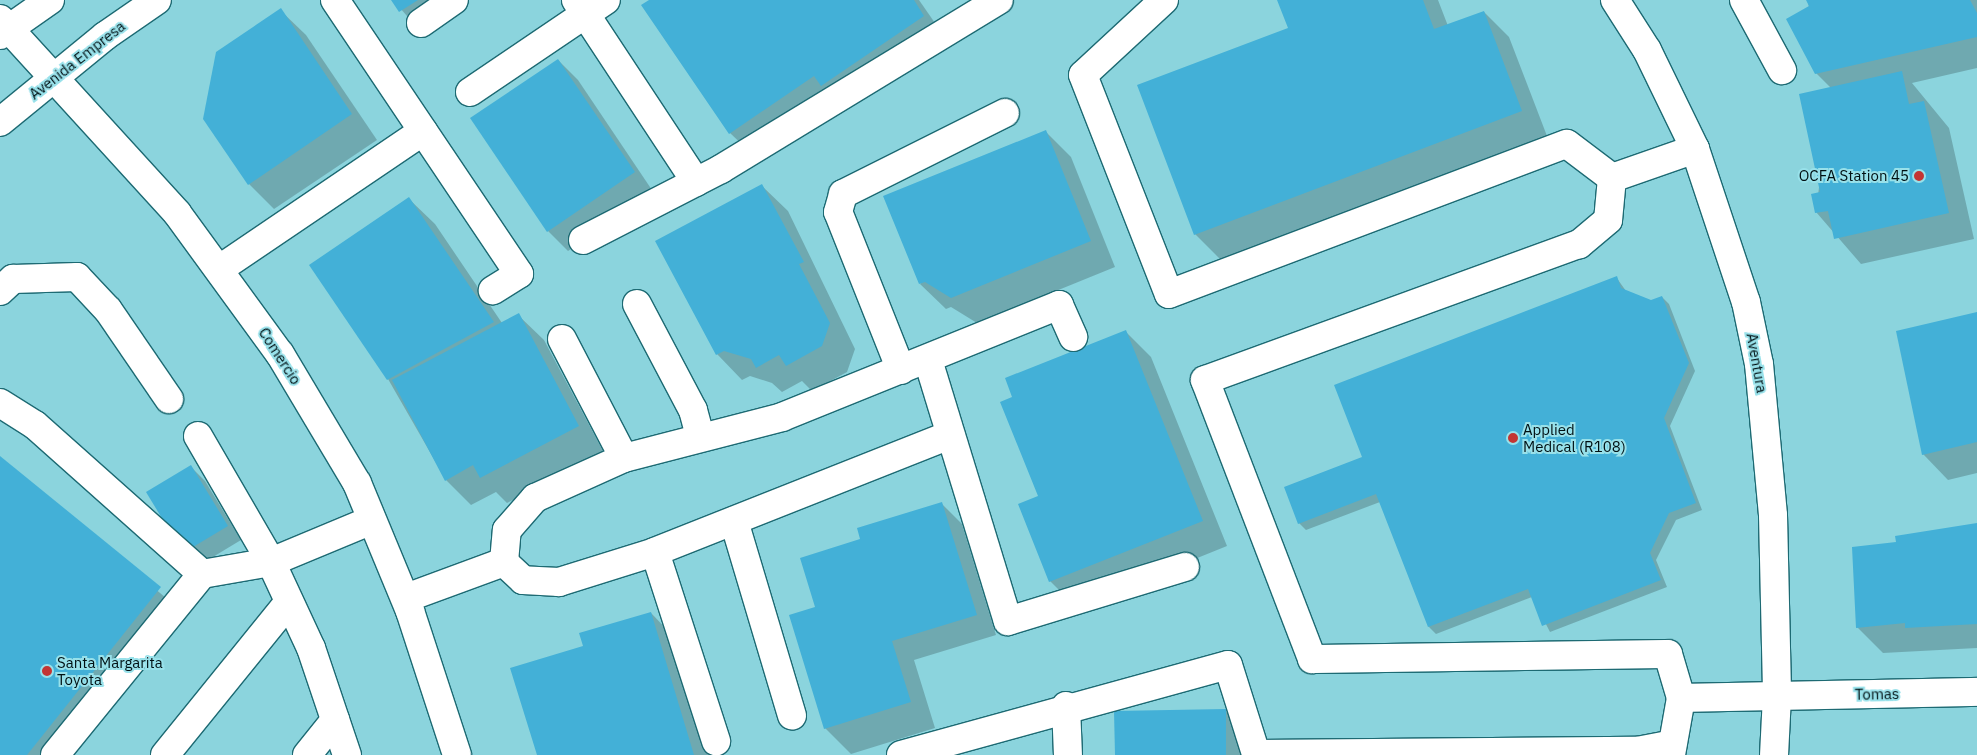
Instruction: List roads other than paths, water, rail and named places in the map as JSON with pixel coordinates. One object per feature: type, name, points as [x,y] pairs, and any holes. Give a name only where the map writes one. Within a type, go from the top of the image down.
[{"type":"street","points":[[3,27],[50,0]]},
{"type":"street","name":"Avenida Empresa","points":[[0,122],[55,76],[157,0]]},
{"type":"street","points":[[334,0],[519,274],[493,290]]},
{"type":"street","points":[[421,23],[454,0]]},
{"type":"street","points":[[1164,0],[1083,75],[1169,294],[1567,144],[1612,178]]},
{"type":"street","name":"Aventura","points":[[1614,0],[1647,50],[1695,149],[1729,241],[1759,364],[1773,515],[1778,696],[1774,755]]},
{"type":"street","points":[[1744,0],[1782,70]]},
{"type":"street","points":[[470,92],[589,5],[696,182]]},
{"type":"street","points":[[583,240],[696,182],[985,5]]},
{"type":"street","name":"Comercio","points":[[3,27],[55,76],[222,268],[280,354],[357,483],[406,598],[458,755]]},
{"type":"street","points":[[902,370],[838,212],[843,194],[1005,113]]},
{"type":"street","points":[[222,268],[423,131]]},
{"type":"street","points":[[1612,178],[1695,149]]},
{"type":"street","points":[[901,755],[1066,706],[1228,665],[1256,754],[1671,750],[1681,698],[1668,654],[1312,659],[1206,380],[1579,244],[1608,220],[1612,178]]},
{"type":"street","points":[[0,291],[13,279],[77,277],[108,310],[169,399]]},
{"type":"street","points":[[637,304],[693,410],[700,436]]},
{"type":"street","points":[[504,562],[507,530],[535,498],[624,458],[700,436],[782,417],[928,360],[1059,305],[1073,337]]},
{"type":"street","points":[[562,339],[624,458]]},
{"type":"street","points":[[928,360],[1008,622],[1185,567]]},
{"type":"street","points":[[0,403],[35,425],[202,574]]},
{"type":"street","points":[[504,562],[523,580],[559,582],[655,552],[950,435]]},
{"type":"street","points":[[198,436],[270,562],[311,648],[346,755]]},
{"type":"street","points":[[55,755],[202,574],[270,562],[372,520]]},
{"type":"street","points":[[734,521],[792,716]]},
{"type":"street","points":[[655,552],[716,741]]},
{"type":"street","points":[[406,598],[504,562]]},
{"type":"street","points":[[165,755],[289,602]]},
{"type":"street","name":"Tomas","points":[[1681,698],[1977,692]]},
{"type":"street","points":[[1066,706],[1068,755]]},
{"type":"street","points":[[307,755],[335,720]]},
{"type":"place","name":"OCFA Station 45","points":[[1919,176]]},
{"type":"place","name":"Applied Medical (R108)","points":[[1513,438]]},
{"type":"place","name":"Santa Margarita Toyota","points":[[47,671]]}]
